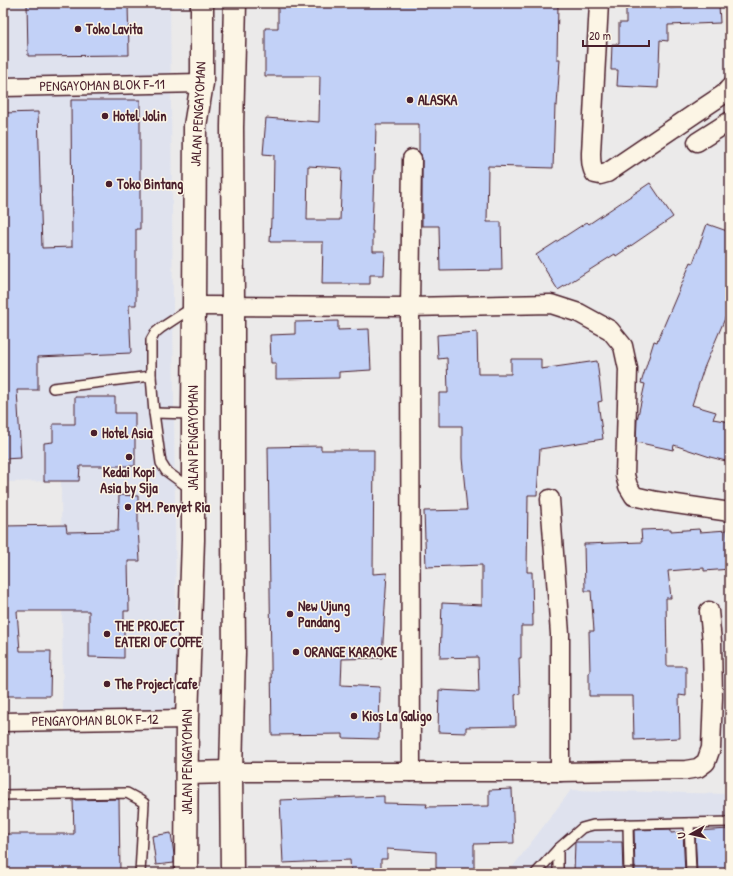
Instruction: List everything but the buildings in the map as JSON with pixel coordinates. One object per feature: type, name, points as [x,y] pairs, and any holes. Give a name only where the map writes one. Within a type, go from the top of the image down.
[{"type":"street","name":"JALAN PENGAYOMAN","points":[[186,873],[187,719],[193,540],[195,126],[202,83],[202,3]]},
{"type":"street","points":[[232,873],[231,772],[234,652],[232,127],[235,3]]},
{"type":"street","points":[[599,3],[591,153],[591,163],[595,174],[600,175],[607,173],[724,94],[730,87]]},
{"type":"street","name":"PENGAYOMAN BLOK F-11","points":[[3,87],[202,83]]},
{"type":"street","points":[[697,142],[730,121]]},
{"type":"street","points":[[411,772],[410,307],[412,159]]},
{"type":"street","points":[[194,306],[410,307],[551,304],[579,313],[610,330],[623,346],[628,369],[625,475],[628,486],[634,496],[656,501],[730,512]]},
{"type":"street","points":[[550,499],[560,634],[560,772]]},
{"type":"street","points":[[187,773],[560,772],[686,770],[698,768],[706,762],[711,748],[713,716],[712,642],[709,611]]},
{"type":"street","name":"PENGAYOMAN BLOK F-12","points":[[3,722],[187,719]]},
{"type":"lane","points":[[193,491],[166,471],[162,463],[154,413],[151,376],[151,340],[155,333],[194,306]]},
{"type":"lane","points":[[53,388],[151,376]]},
{"type":"lane","points":[[154,413],[193,414]]},
{"type":"lane","points":[[3,794],[127,793],[138,798],[144,803],[140,873]]},
{"type":"lane","points":[[536,873],[558,849],[582,828],[593,825],[730,822]]},
{"type":"lane","points":[[689,823],[690,873]]},
{"type":"lane","points":[[628,824],[629,873]]},
{"type":"lane","points":[[558,849],[558,873]]},
{"type":"shaded area","points":[[3,3],[170,3],[177,715],[63,716],[61,481],[3,482]]},
{"type":"shaded area","points":[[571,790],[730,794],[730,873],[508,873]]},
{"type":"place","name":"Toko Lavita","points":[[78,29]]},
{"type":"place","name":"ALASKA","points":[[410,100]]},
{"type":"place","name":"Hotel Jolin","points":[[105,116]]},
{"type":"place","name":"Toko Bintang","points":[[109,184]]},
{"type":"place","name":"Hotel Asia","points":[[94,433]]},
{"type":"place","name":"Kedai Kopi Asia by Sija","points":[[129,457]]},
{"type":"place","name":"RM. Penyet Ria","points":[[128,507]]},
{"type":"place","name":"New Ujung Pandang","points":[[290,614]]},
{"type":"place","name":"THE PROJECT EATERI OF COFFE","points":[[107,634]]},
{"type":"place","name":"ORANGE KARAOKE","points":[[296,652]]},
{"type":"place","name":"The Project cafe","points":[[107,684]]},
{"type":"place","name":"Kios La Galigo","points":[[354,716]]}]
